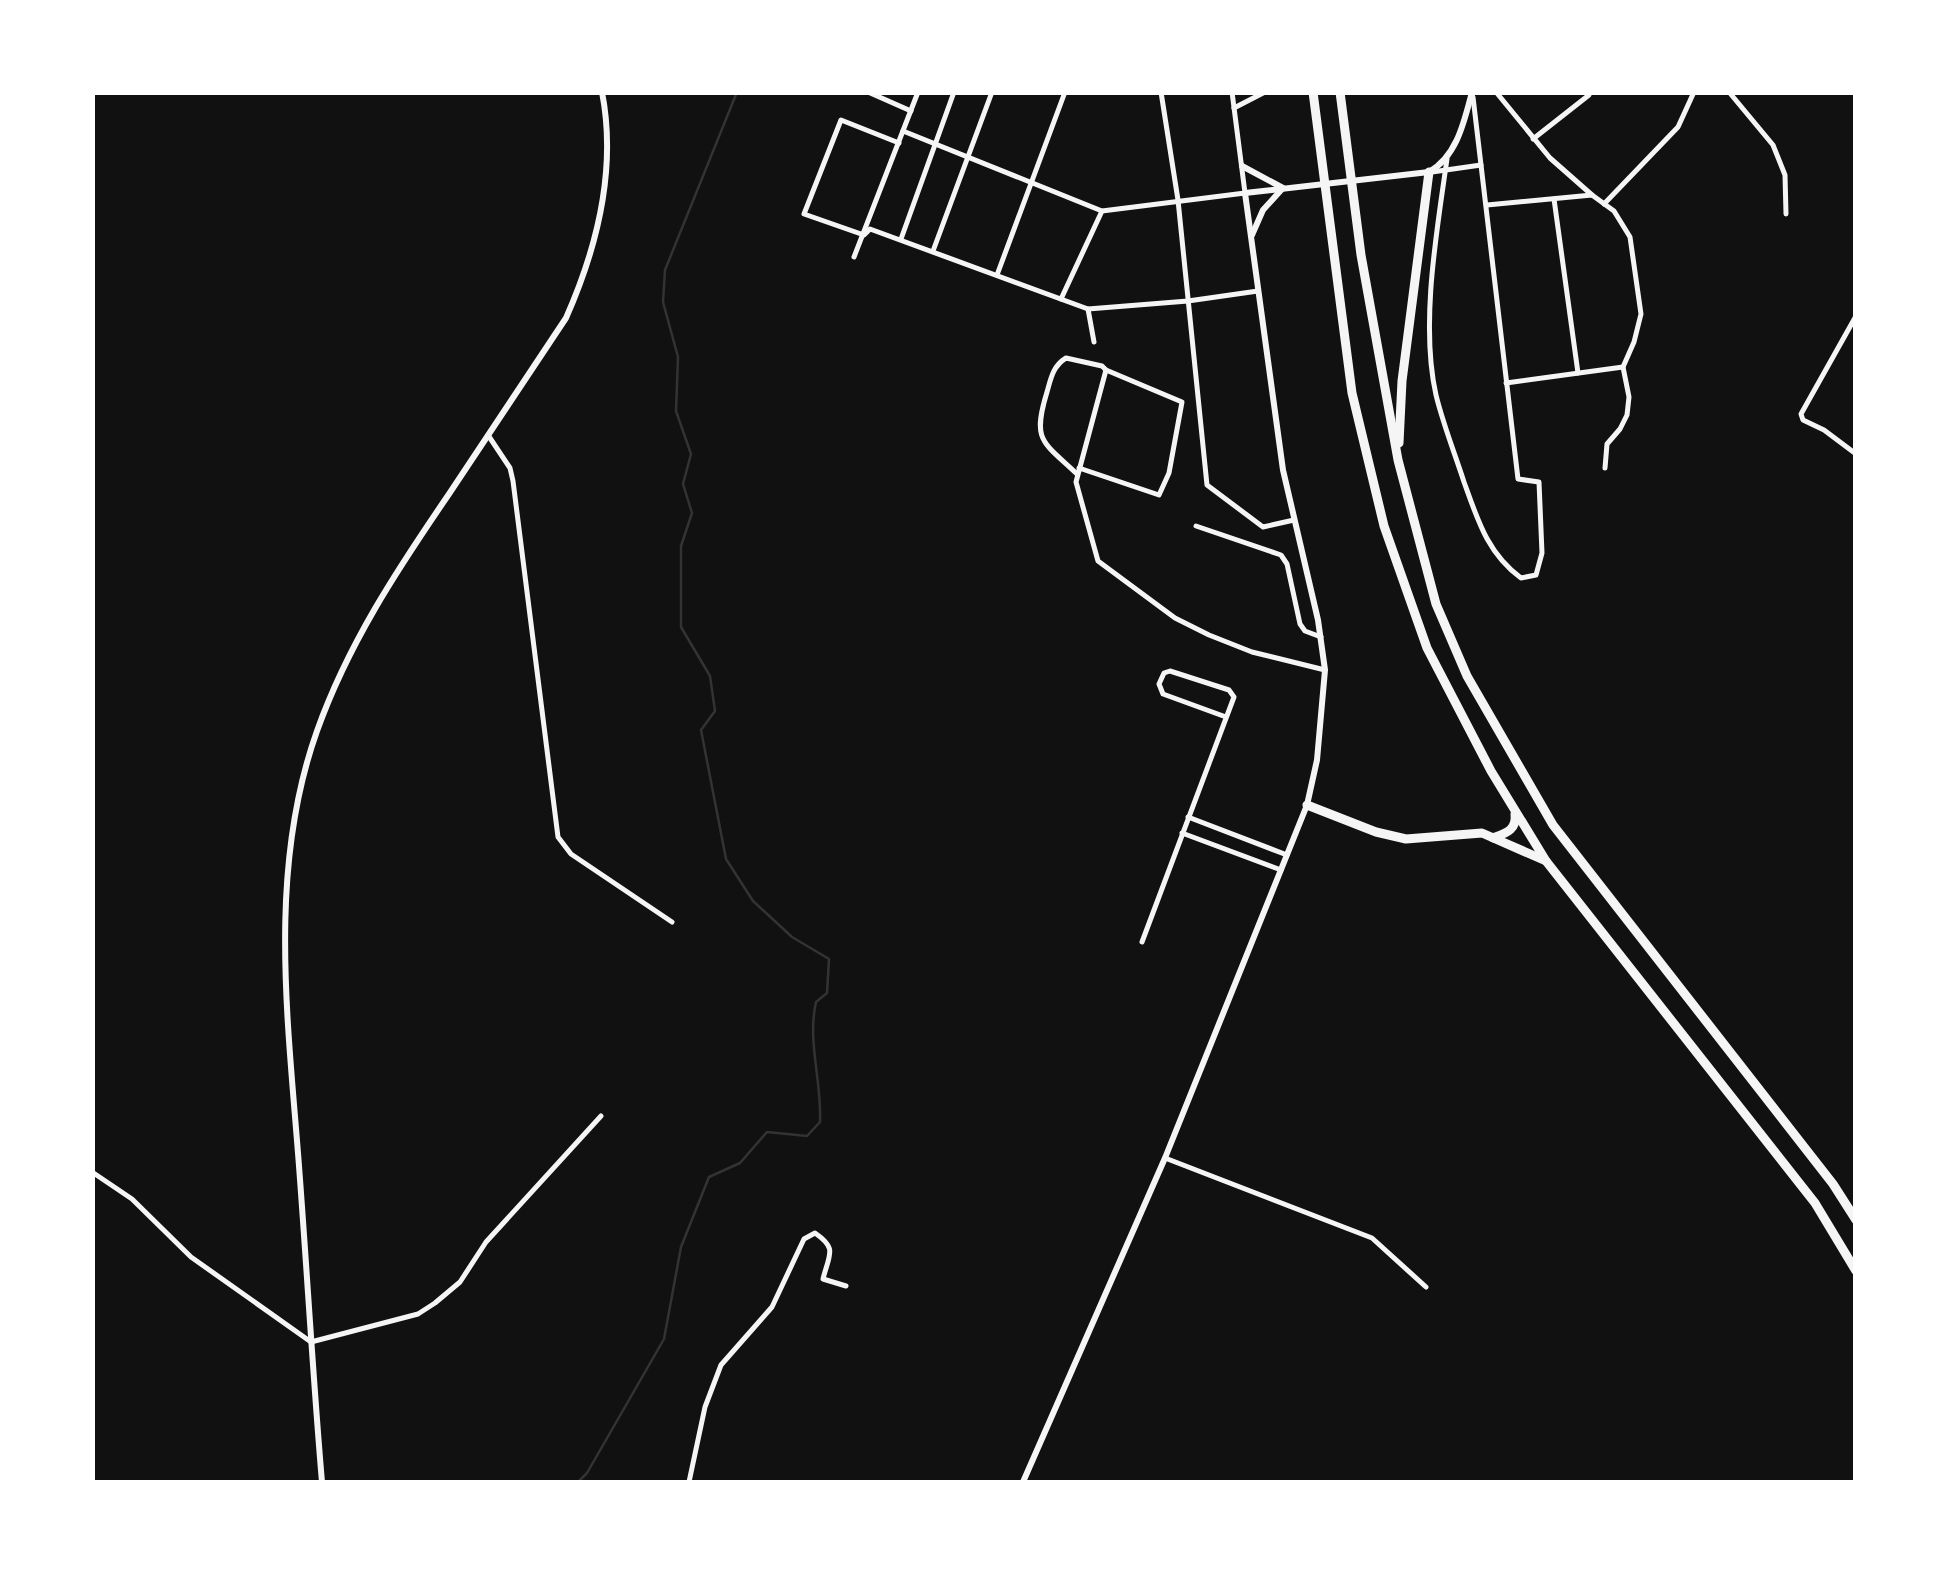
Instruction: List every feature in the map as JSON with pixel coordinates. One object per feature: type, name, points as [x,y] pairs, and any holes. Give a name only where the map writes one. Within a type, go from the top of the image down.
[{"type":"highway","points":[[1313,92],[1352,393],[1384,526],[1428,648],[1491,771],[1546,861],[1815,1203],[1856,1271]]},
{"type":"highway","points":[[1340,92],[1360,255],[1398,460],[1436,604],[1467,676],[1552,825],[1856,1218]]},
{"type":"highway","points":[[1398,460],[1402,381],[1430,172]]},
{"type":"highway","points":[[1307,805],[1376,832],[1406,839],[1482,834],[1546,861]]},
{"type":"highway","points":[[1493,838],[1512,830],[1516,822],[1514,808]]},
{"type":"main road","points":[[322,1482],[288,1010],[286,891],[298,797],[316,732],[347,658],[381,594],[566,318],[586,272],[607,170],[602,92]]},
{"type":"main road","points":[[1022,1482],[1164,1158],[1307,805],[1317,760],[1326,670],[1283,470],[1245,193],[1430,172],[1448,156],[1461,132],[1472,92]]},
{"type":"main road","points":[[1242,166],[1283,188]]},
{"type":"main road","points":[[1251,236],[1263,210],[1283,188]]},
{"type":"street","points":[[868,92],[911,111]]},
{"type":"street","points":[[854,257],[918,92]]},
{"type":"street","points":[[901,240],[954,92]]},
{"type":"street","points":[[933,251],[970,160],[992,92]]},
{"type":"street","points":[[996,275],[1065,92]]},
{"type":"street","points":[[1100,92],[1134,92]]},
{"type":"street","points":[[1161,92],[1178,200],[1208,485],[1263,527],[1294,520]]},
{"type":"street","points":[[903,131],[1102,211],[1245,193],[1232,92]]},
{"type":"street","points":[[1234,108],[1265,92]]},
{"type":"street","points":[[1448,156],[1433,266],[1431,361],[1436,394],[1475,512],[1499,562],[1521,578],[1536,574],[1542,553],[1538,482],[1518,479],[1472,92]]},
{"type":"street","points":[[1496,92],[1532,139],[1614,211],[1630,236],[1641,314],[1623,367],[1629,397],[1626,415],[1607,444],[1605,468]]},
{"type":"street","points":[[1604,204],[1678,127],[1694,92]]},
{"type":"street","points":[[1728,92],[1772,146],[1785,174],[1786,214]]},
{"type":"street","points":[[1532,139],[1589,95]]},
{"type":"street","points":[[864,235],[804,214],[841,120],[898,143]]},
{"type":"street","points":[[1430,172],[1481,164]]},
{"type":"street","points":[[1487,206],[1592,195]]},
{"type":"street","points":[[1554,198],[1578,373]]},
{"type":"street","points":[[1062,299],[1102,211]]},
{"type":"street","points":[[864,235],[870,229],[1088,309],[1258,291]]},
{"type":"street","points":[[1088,309],[1094,342]]},
{"type":"street","points":[[1856,316],[1802,414],[1803,420],[1856,454]]},
{"type":"street","points":[[1060,360],[1076,360],[1106,370],[1182,402],[1168,473],[1159,495],[1078,471],[1040,436],[1040,414],[1060,360]]},
{"type":"street","points":[[1506,383],[1623,367]]},
{"type":"street","points":[[1106,370],[1078,471],[1078,492],[1098,561],[1175,618],[1209,636],[1252,652],[1326,670]]},
{"type":"street","points":[[488,435],[510,468],[513,481],[558,837],[571,854],[672,922]]},
{"type":"street","points":[[1196,526],[1280,555],[1287,564],[1300,624],[1321,637]]},
{"type":"street","points":[[1142,942],[1234,697],[1232,692],[1170,671],[1164,673],[1160,684],[1163,694],[1226,717]]},
{"type":"street","points":[[1188,817],[1287,855]]},
{"type":"street","points":[[1182,832],[1281,870]]},
{"type":"street","points":[[92,1172],[132,1199],[191,1257],[311,1342],[418,1314],[435,1303],[460,1282],[486,1242],[601,1116]]},
{"type":"street","points":[[1164,1158],[1372,1238],[1426,1287]]},
{"type":"street","points":[[689,1482],[706,1407],[721,1364],[772,1307],[804,1239],[815,1233],[829,1243],[831,1250],[823,1278],[846,1286]]},
{"type":"waterway","points":[[578,1482],[587,1473],[664,1339],[681,1247],[709,1177],[740,1163],[767,1132],[807,1136],[820,1122],[814,1017],[816,1002],[827,993],[829,959],[792,937],[753,901],[726,859],[701,730],[715,711],[710,676],[681,627],[681,546],[692,513],[683,484],[691,454],[676,411],[678,357],[663,302],[665,270],[737,92]]}]
